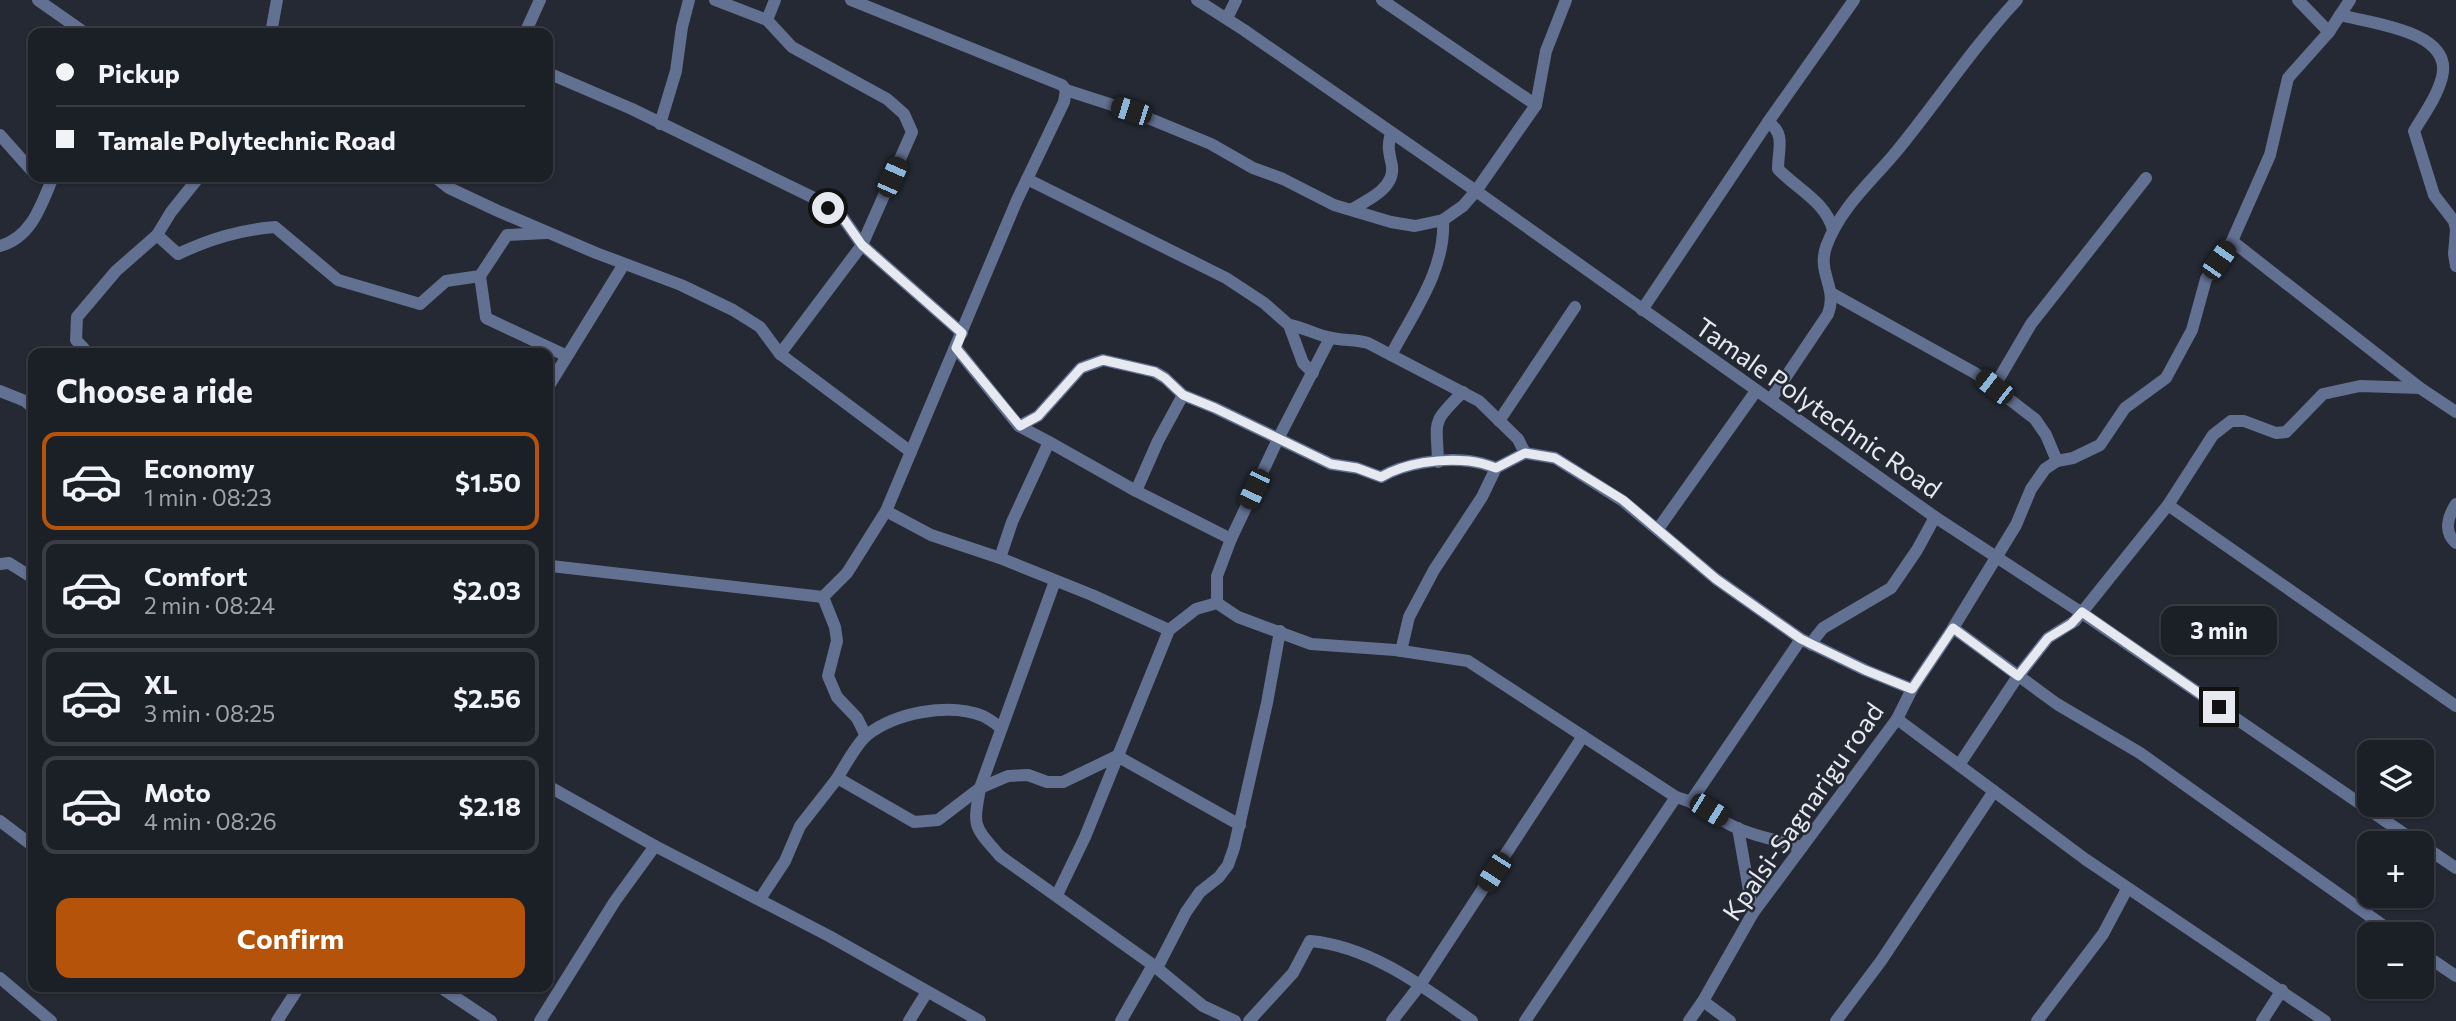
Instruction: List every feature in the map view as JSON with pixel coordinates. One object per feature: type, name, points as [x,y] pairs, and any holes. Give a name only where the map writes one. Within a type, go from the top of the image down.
[{"type":"street","points":[[38,0],[78,28]]},
{"type":"street","points":[[272,28],[277,0]]},
{"type":"street","points":[[527,28],[540,0]]},
{"type":"street","points":[[660,124],[676,71],[689,0]]},
{"type":"street","points":[[715,0],[767,20],[792,47],[887,99],[904,114],[912,132],[862,245],[780,354]]},
{"type":"street","points":[[767,20],[775,0]]},
{"type":"street","points":[[851,0],[1062,85],[1066,90],[1131,111],[1212,144],[1253,168],[1283,179],[1335,205],[1391,222],[1415,226],[1443,220],[1463,206],[1536,105],[1546,51],[1566,0]]},
{"type":"street","name":"Tamale Polytechnic Road","points":[[1197,0],[1476,191],[1935,517],[2082,612],[2402,831]]},
{"type":"street","points":[[1227,18],[1236,0]]},
{"type":"street","points":[[1382,0],[1536,105]]},
{"type":"street","points":[[1642,310],[1768,122],[1854,0]]},
{"type":"street","points":[[1771,399],[1828,314],[1833,301],[1822,267],[1833,230],[1856,195],[1894,155],[1997,21],[2017,0]]},
{"type":"street","points":[[2298,0],[2329,32]]},
{"type":"street","points":[[1831,293],[1975,373],[1994,387],[2035,419],[2046,435],[2057,461],[2073,458],[2100,445],[2125,408],[2166,378],[2192,330],[2206,279],[2232,242],[2270,155],[2288,78],[2329,32],[2350,0]]},
{"type":"street","points":[[2340,15],[2418,35],[2437,51],[2443,76],[2433,100],[2414,131],[2434,195],[2454,220],[2456,266]]},
{"type":"street","points":[[553,76],[632,109],[812,197],[843,218],[862,245],[962,333]]},
{"type":"street","points":[[823,597],[848,573],[886,511],[1027,179],[1064,102],[1066,90]]},
{"type":"street","points":[[1768,122],[1777,128],[1780,134],[1778,169],[1822,208],[1830,219],[1833,230]]},
{"type":"street","points":[[1352,209],[1371,199],[1387,185],[1392,166],[1387,148],[1391,133]]},
{"type":"street","points":[[0,135],[28,166]]},
{"type":"street","points":[[1994,387],[2031,324],[2146,178]]},
{"type":"street","points":[[1027,179],[1226,278],[1264,303],[1289,325],[1303,363],[1313,373]]},
{"type":"street","points":[[83,348],[76,340],[77,317],[116,271],[157,235],[195,182]]},
{"type":"street","points":[[452,182],[550,232],[681,285],[733,310],[760,327],[780,354],[911,452]]},
{"type":"street","points":[[0,246],[11,243],[35,221],[51,183]]},
{"type":"street","points":[[1391,355],[1438,267],[1444,238],[1443,220]]},
{"type":"street","points":[[157,235],[178,254],[210,239],[247,229],[275,227],[338,281],[420,304],[446,281],[480,275]]},
{"type":"street","points":[[550,232],[507,235],[480,275],[486,318],[550,348]]},
{"type":"street","points":[[2232,242],[2420,388],[2456,412]]},
{"type":"street","points":[[553,379],[624,264]]},
{"type":"street","points":[[1499,421],[1575,307]]},
{"type":"street","points":[[1289,325],[1330,338],[1357,340],[1463,392],[1479,401],[1518,439],[1525,453]]},
{"type":"street","points":[[1217,603],[1217,576],[1231,539],[1330,338]]},
{"type":"street","points":[[956,348],[1020,426],[1136,491],[1231,539]]},
{"type":"street","points":[[553,349],[567,356]]},
{"type":"street","points":[[1020,426],[1038,416],[1081,368],[1103,360],[1155,372],[1183,395],[1331,464],[1357,468],[1381,477],[1394,469],[1438,462],[1469,461],[1496,468]]},
{"type":"street","points":[[1959,765],[2018,676],[2048,638],[2071,624],[2082,612],[2168,505],[2213,435],[2231,421],[2244,421],[2276,433],[2286,432],[2323,394],[2360,386],[2420,388]]},
{"type":"street","points":[[0,391],[28,404]]},
{"type":"street","points":[[1658,529],[1756,391]]},
{"type":"street","points":[[1438,462],[1435,436],[1440,414],[1463,392]]},
{"type":"street","points":[[1136,491],[1158,441],[1183,395]]},
{"type":"street","points":[[1000,558],[1012,522],[1049,442]]},
{"type":"street","points":[[1401,651],[1409,617],[1434,570],[1482,498],[1496,468],[1525,453],[1555,458],[1623,500],[1716,579],[1807,642],[1912,689]]},
{"type":"street","name":"Kpalsi-Sagnarigu road","points":[[1689,1021],[1753,913],[1897,719],[1912,689],[2016,525],[2031,489],[2045,469],[2057,461]]},
{"type":"street","points":[[2456,504],[2448,515],[2449,532],[2456,543]]},
{"type":"street","points":[[2168,505],[2456,706]]},
{"type":"street","points":[[886,511],[931,535],[1000,558],[1169,630]]},
{"type":"street","points":[[1691,801],[1807,642],[1823,628],[1891,588],[1935,517]]},
{"type":"street","points":[[0,564],[9,563],[28,576]]},
{"type":"street","points":[[553,566],[823,597]]},
{"type":"street","points":[[1055,580],[980,788],[974,821],[1000,856],[1155,967],[1203,1006],[1235,1021]]},
{"type":"street","points":[[823,597],[838,641],[828,676],[837,697],[857,718],[866,736]]},
{"type":"street","points":[[1057,895],[1085,837],[1169,630],[1196,609],[1217,603],[1238,617],[1311,644],[1401,651],[1468,661],[1676,797],[1691,801],[1738,828],[1802,846]]},
{"type":"street","points":[[1953,628],[2057,704],[2140,753],[2377,922]]},
{"type":"street","points":[[1121,1021],[1186,912],[1200,892],[1219,877],[1228,864],[1240,825],[1280,631]]},
{"type":"street","points":[[760,899],[785,861],[800,826],[866,736],[906,715],[930,711],[956,711],[982,716],[1001,728]]},
{"type":"street","points":[[1897,719],[2127,889],[2325,1021]]},
{"type":"street","points":[[1392,1021],[1420,985],[1583,736]]},
{"type":"street","points":[[836,780],[841,780],[914,822],[938,820],[980,788],[1017,774],[1047,782],[1063,782],[1117,756]]},
{"type":"street","points":[[1117,756],[1240,825]]},
{"type":"street","points":[[553,789],[980,1021]]},
{"type":"street","points":[[1836,1021],[1881,961],[1994,791]]},
{"type":"street","points":[[1525,1021],[1676,797]]},
{"type":"street","points":[[0,821],[28,842]]},
{"type":"street","points":[[1738,828],[1753,913]]},
{"type":"street","points":[[540,1021],[615,901],[655,846]]},
{"type":"street","name":"Tamale Polytechnic Road","points":[[2434,853],[2456,868]]},
{"type":"street","points":[[2037,1021],[2103,934],[2127,889]]},
{"type":"street","points":[[1249,1021],[1293,973],[1310,941],[1332,943],[1358,952],[1420,985],[1472,1021]]},
{"type":"street","points":[[2434,961],[2456,976]]},
{"type":"street","points":[[0,978],[51,1021]]},
{"type":"street","points":[[2263,1021],[2282,990]]},
{"type":"street","points":[[277,1021],[296,992]]},
{"type":"street","points":[[448,992],[491,1021]]},
{"type":"street","points":[[909,1021],[927,992]]},
{"type":"street","points":[[1703,1001],[1730,1021]]},
{"type":"route","points":[[828,208],[843,218],[862,245],[962,333],[956,348],[1020,426],[1038,416],[1081,368],[1091,362],[1103,360],[1155,372],[1183,395],[1331,464],[1357,468],[1381,477],[1394,469],[1416,464],[1469,461],[1496,468],[1525,453],[1555,458],[1623,500],[1716,579],[1801,639],[1912,689],[1953,628],[2018,676],[2048,638],[2076,621],[2082,612],[2219,707]]}]
